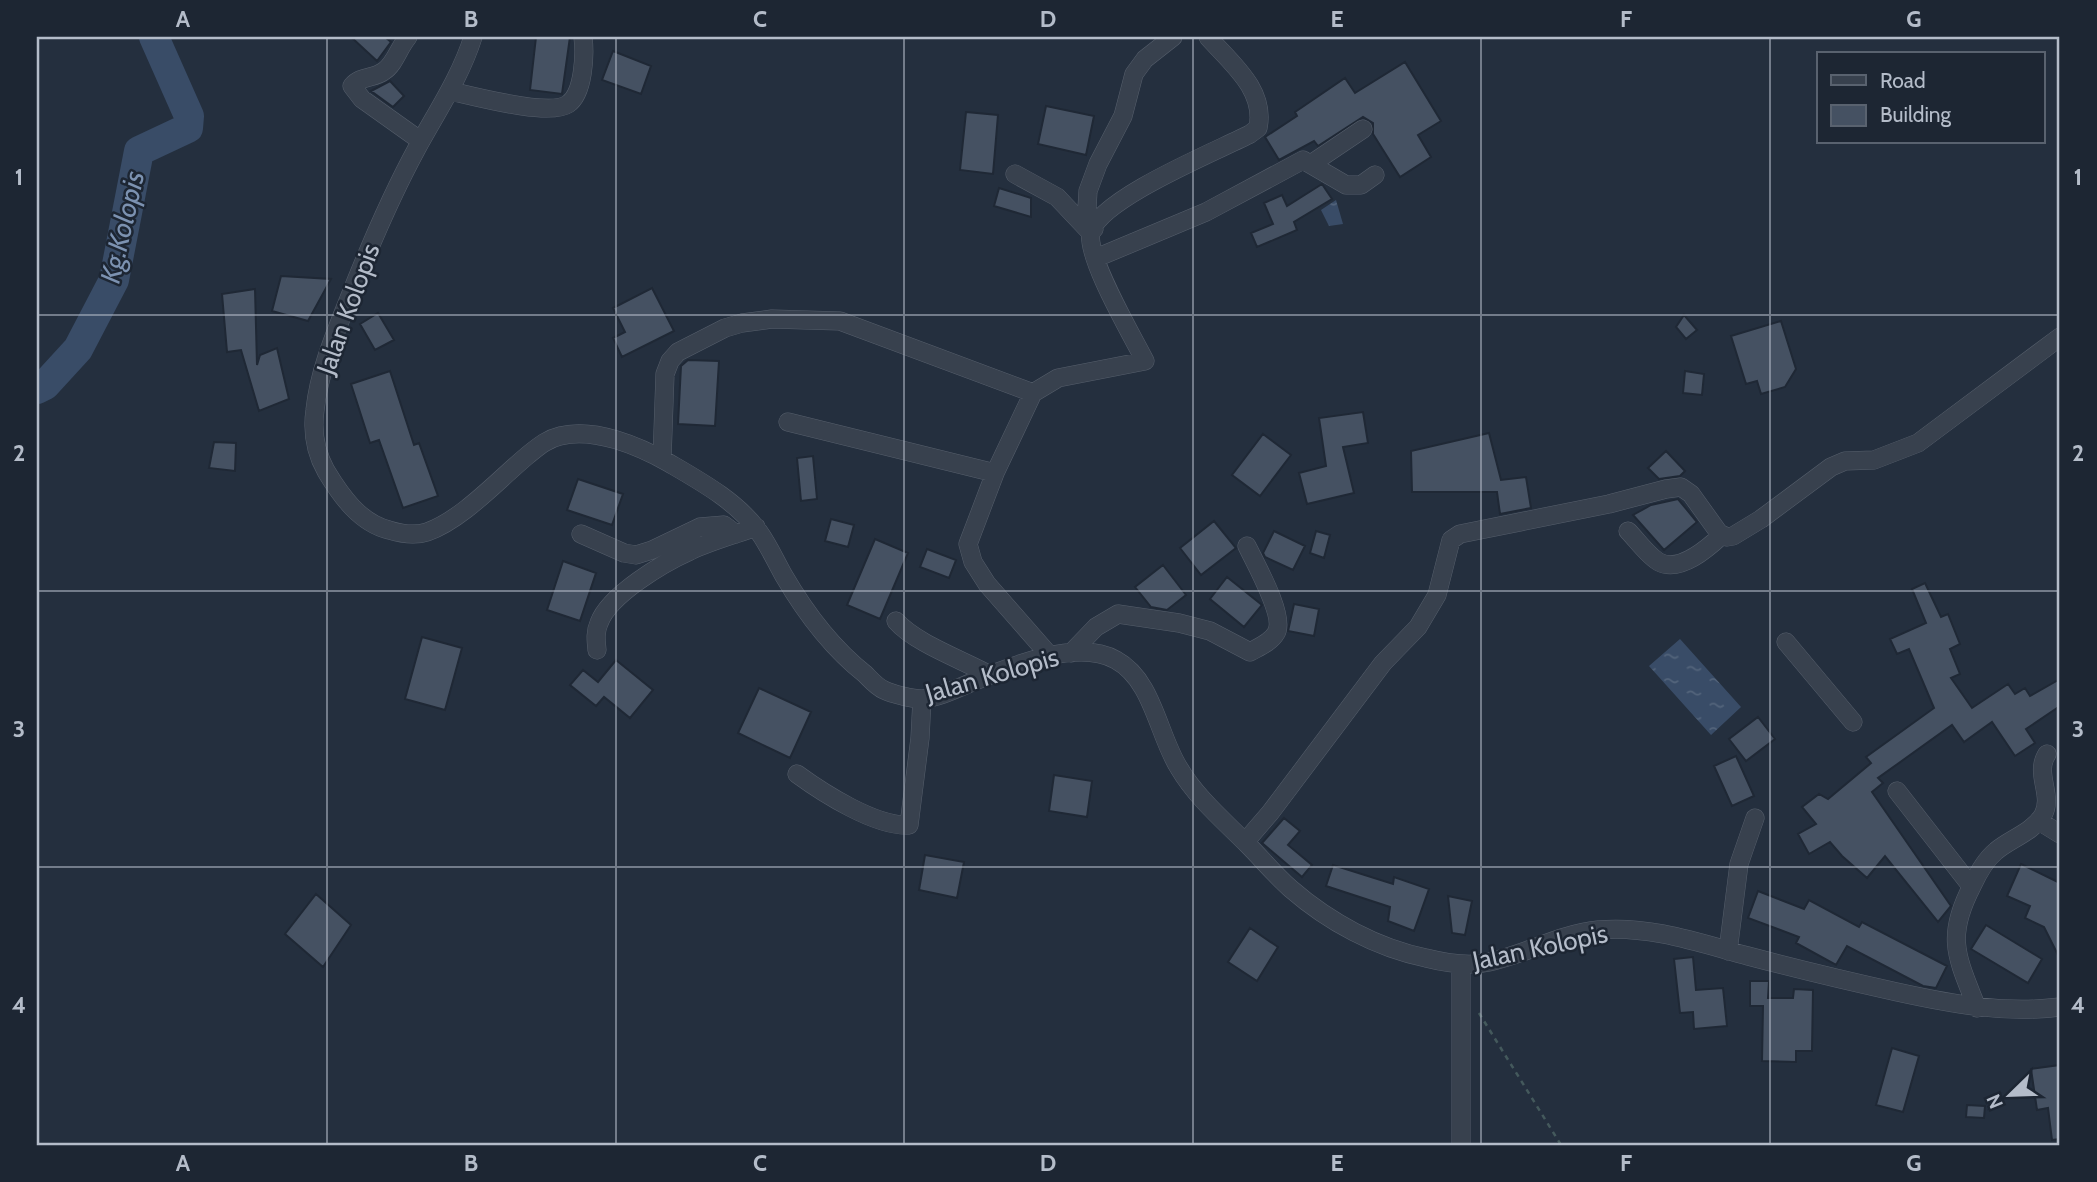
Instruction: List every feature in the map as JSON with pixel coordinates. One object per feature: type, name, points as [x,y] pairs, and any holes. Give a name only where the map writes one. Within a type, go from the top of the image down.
[{"type":"street","points":[[408,37],[387,69],[361,78],[352,86],[362,99],[421,141]]},
{"type":"street","name":"Jalan Kolopis","points":[[473,37],[450,91],[393,195],[328,351],[319,386],[314,415],[315,440],[322,464],[344,498],[362,516],[381,529],[411,534],[428,532],[459,515],[545,441],[564,435],[589,433],[662,459],[721,495],[756,527],[795,594],[826,635],[855,666],[885,691],[922,699],[1050,656],[1071,653],[1094,651],[1123,663],[1141,686],[1179,770],[1195,791],[1291,890],[1353,932],[1381,946],[1421,958],[1461,964],[1485,963],[1596,930],[1634,930],[1662,934],[1872,987],[1977,1008],[2033,1010],[2060,1007]]},
{"type":"street","points":[[450,91],[506,103],[558,109],[570,103],[578,90],[585,58],[583,37]]},
{"type":"street","points":[[1050,656],[987,584],[973,562],[968,544],[995,473],[1033,393],[1058,378],[1145,361],[1103,282],[1091,243],[1087,195],[1098,164],[1123,116],[1134,74],[1145,59],[1173,37]]},
{"type":"street","points":[[1092,231],[1097,223],[1131,193],[1258,128],[1259,110],[1250,85],[1209,37]]},
{"type":"street","points":[[1311,164],[1363,129]]},
{"type":"street","points":[[1096,258],[1206,212],[1303,160],[1346,185],[1361,186],[1375,175]]},
{"type":"street","points":[[1015,174],[1057,197],[1092,231]]},
{"type":"street","points":[[662,459],[665,374],[670,361],[678,352],[724,328],[742,323],[772,319],[840,321],[1033,393]]},
{"type":"street","points":[[1628,531],[1659,562],[1671,564],[1693,558],[1722,535],[1733,536],[1749,527],[1831,467],[1845,461],[1874,460],[1918,443],[2060,337]]},
{"type":"street","points":[[788,422],[995,473]]},
{"type":"street","points":[[1245,842],[1382,663],[1418,627],[1437,595],[1451,540],[1460,534],[1681,488],[1691,494],[1722,535]]},
{"type":"street","points":[[581,534],[629,555],[644,553],[700,527],[724,525],[736,534]]},
{"type":"street","points":[[597,650],[599,622],[607,610],[632,586],[689,551],[756,527]]},
{"type":"street","points":[[1071,653],[1096,627],[1118,614],[1179,623],[1210,631],[1250,652],[1268,642],[1278,632],[1276,608],[1247,546]]},
{"type":"street","points":[[896,621],[904,630],[990,675]]},
{"type":"street","points":[[1786,642],[1853,722]]},
{"type":"street","points":[[797,774],[825,794],[894,826],[909,825],[922,699]]},
{"type":"street","points":[[1977,1008],[1956,943],[1955,927],[1959,910],[1980,870],[1996,850],[2039,821],[2046,805],[2041,771],[2047,754]]},
{"type":"street","points":[[1897,792],[1971,887]]},
{"type":"street","points":[[1728,951],[1739,864],[1755,818]]},
{"type":"street","points":[[2039,821],[2060,834]]},
{"type":"street","points":[[1461,964],[1461,1145]]},
{"type":"path","points":[[1473,1003],[1561,1145]]},
{"type":"water","points":[[1336,200],[1343,224],[1329,226],[1321,210]]},
{"type":"water","points":[[1680,639],[1741,707],[1711,735],[1649,666]]},
{"type":"building","points":[[351,37],[385,37],[391,42],[377,61]]},
{"type":"building","points":[[536,37],[570,37],[562,94],[530,90]]},
{"type":"building","points":[[613,51],[651,66],[641,94],[602,80]]},
{"type":"building","points":[[1405,62],[1441,121],[1418,135],[1431,157],[1400,177],[1373,134],[1373,123],[1363,117],[1318,146],[1314,141],[1279,160],[1265,137],[1297,116],[1295,112],[1345,78],[1355,93]]},
{"type":"building","points":[[390,81],[404,96],[393,107],[371,91]]},
{"type":"building","points":[[1046,106],[1094,116],[1086,155],[1038,144]]},
{"type":"building","points":[[966,112],[998,115],[993,174],[960,170]]},
{"type":"building","points":[[1322,184],[1332,199],[1294,222],[1297,230],[1257,247],[1251,233],[1273,224],[1264,203],[1282,195],[1287,206]]},
{"type":"building","points":[[999,188],[1031,198],[1031,217],[994,206]]},
{"type":"building","points":[[281,276],[331,279],[308,321],[272,311]]},
{"type":"building","points":[[652,288],[674,331],[622,357],[613,338],[625,332],[613,308]]},
{"type":"building","points":[[255,289],[257,365],[260,355],[277,348],[289,399],[259,411],[241,350],[227,352],[222,294]]},
{"type":"building","points":[[378,313],[394,340],[375,350],[360,324]]},
{"type":"building","points":[[1684,315],[1697,330],[1686,339],[1676,327]]},
{"type":"building","points":[[1781,321],[1796,369],[1785,387],[1761,394],[1757,381],[1746,384],[1731,336]]},
{"type":"building","points":[[688,360],[719,361],[715,426],[678,424],[681,366]]},
{"type":"building","points":[[390,371],[414,445],[419,443],[438,496],[403,508],[379,440],[370,443],[351,384]]},
{"type":"building","points":[[1685,371],[1704,374],[1702,395],[1683,393]]},
{"type":"building","points":[[1363,412],[1368,443],[1343,447],[1354,493],[1307,504],[1299,473],[1326,466],[1319,418]]},
{"type":"building","points":[[1489,433],[1501,480],[1526,477],[1531,508],[1500,514],[1497,492],[1412,492],[1411,451]]},
{"type":"building","points":[[1263,434],[1291,455],[1260,496],[1232,475]]},
{"type":"building","points":[[214,442],[236,443],[235,471],[209,468]]},
{"type":"building","points":[[1666,451],[1685,471],[1680,476],[1659,479],[1648,468]]},
{"type":"building","points":[[813,456],[817,499],[801,501],[797,458]]},
{"type":"building","points":[[578,479],[623,494],[612,525],[567,510]]},
{"type":"building","points":[[1678,499],[1697,522],[1664,550],[1633,515],[1651,505]]},
{"type":"building","points":[[831,519],[854,525],[848,547],[825,541]]},
{"type":"building","points":[[1214,521],[1236,548],[1201,575],[1180,548]]},
{"type":"building","points":[[1274,531],[1305,546],[1293,570],[1265,557],[1263,553]]},
{"type":"building","points":[[1316,531],[1330,535],[1324,558],[1310,553]]},
{"type":"building","points":[[875,539],[908,553],[880,619],[847,605]]},
{"type":"building","points":[[927,549],[956,560],[949,578],[920,567]]},
{"type":"building","points":[[563,561],[596,573],[580,621],[547,610]]},
{"type":"building","points":[[1163,565],[1186,595],[1167,610],[1151,607],[1135,587]]},
{"type":"building","points":[[1227,577],[1262,605],[1244,627],[1210,599]]},
{"type":"building","points":[[1925,583],[1941,617],[1948,614],[1960,644],[1950,649],[1960,674],[1951,678],[1972,708],[2008,684],[2015,694],[2025,688],[2030,696],[2060,679],[2060,706],[2026,729],[2035,743],[2015,756],[1992,722],[1964,742],[1952,725],[1878,778],[1883,783],[1872,792],[1951,906],[1938,922],[1885,856],[1867,878],[1830,842],[1809,854],[1798,834],[1816,824],[1802,807],[1819,794],[1828,799],[1871,763],[1866,757],[1934,708],[1909,649],[1897,654],[1890,639],[1926,623],[1912,589]]},
{"type":"building","points":[[1294,604],[1319,609],[1314,636],[1288,631]]},
{"type":"building","points":[[422,637],[462,648],[445,710],[405,699]]},
{"type":"building","points":[[616,660],[653,690],[630,718],[604,697],[596,706],[570,685],[583,670],[598,682]]},
{"type":"building","points":[[759,688],[811,712],[790,758],[738,733]]},
{"type":"building","points":[[1758,717],[1775,739],[1746,761],[1729,739]]},
{"type":"building","points":[[1736,756],[1754,796],[1732,806],[1714,766]]},
{"type":"building","points":[[1054,775],[1092,781],[1087,817],[1049,811]]},
{"type":"building","points":[[1284,818],[1300,831],[1288,845],[1312,865],[1302,877],[1262,843]]},
{"type":"building","points":[[925,855],[964,862],[957,898],[919,890]]},
{"type":"building","points":[[2021,864],[2060,883],[2060,959],[2044,927],[2025,918],[2030,906],[2007,896]]},
{"type":"building","points":[[1333,865],[1393,884],[1394,877],[1429,889],[1414,931],[1388,921],[1390,907],[1326,886]]},
{"type":"building","points":[[1758,891],[1804,909],[1809,900],[1859,927],[1862,922],[1947,966],[1936,988],[1923,986],[1847,946],[1836,965],[1796,943],[1799,937],[1748,918]]},
{"type":"building","points":[[316,894],[351,925],[323,967],[285,934]]},
{"type":"building","points":[[1448,896],[1472,901],[1465,935],[1452,933]]},
{"type":"building","points":[[1986,925],[2042,959],[2028,983],[1971,949]]},
{"type":"building","points":[[1250,928],[1278,947],[1257,981],[1228,962]]},
{"type":"building","points":[[1693,957],[1696,990],[1723,988],[1727,1026],[1694,1029],[1693,1012],[1680,1013],[1674,959]]},
{"type":"building","points":[[1750,981],[1769,981],[1768,998],[1793,998],[1794,989],[1813,990],[1812,1051],[1796,1051],[1796,1062],[1762,1061],[1763,1006],[1750,1006]]},
{"type":"building","points":[[1892,1048],[1919,1056],[1903,1112],[1876,1105]]},
{"type":"building","points":[[2060,1065],[2060,1139],[2052,1140],[2048,1108],[2037,1110],[2031,1069]]},
{"type":"building","points":[[1967,1105],[1985,1106],[1984,1118],[1966,1117]]},
{"type":"waterway","name":"Kg.Kolopis","points":[[37,389],[45,385],[78,349],[114,280],[139,151],[188,128],[189,116],[154,37]]}]
